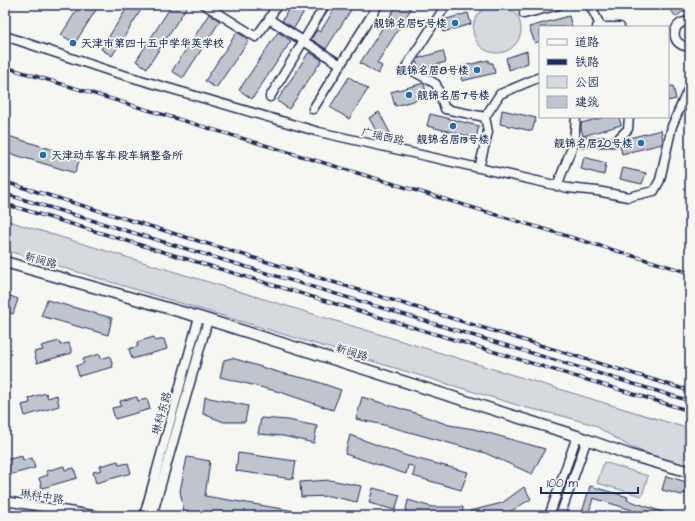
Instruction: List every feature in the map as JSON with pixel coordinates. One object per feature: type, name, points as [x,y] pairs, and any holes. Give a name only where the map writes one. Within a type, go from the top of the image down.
[{"type":"main road","name":"新阔路","points":[[5,262],[204,318],[582,437],[633,456],[690,472]]},
{"type":"street","points":[[205,5],[256,37],[277,5]]},
{"type":"street","points":[[270,97],[302,41],[325,5]]},
{"type":"street","points":[[313,109],[378,5]]},
{"type":"street","points":[[446,5],[406,67],[436,84],[445,109],[485,117]]},
{"type":"street","points":[[524,14],[559,5]]},
{"type":"street","points":[[590,5],[600,26]]},
{"type":"street","points":[[268,19],[341,65]]},
{"type":"street","points":[[690,22],[682,23],[672,28],[678,43],[685,46],[690,46]]},
{"type":"street","name":"广瑞西路","points":[[5,36],[110,71],[319,132],[557,186],[628,197],[654,191],[660,180],[672,126],[690,85]]},
{"type":"street","points":[[479,168],[488,132],[485,117],[500,94],[539,77]]},
{"type":"street","points":[[557,186],[574,142],[576,118]]},
{"type":"street","points":[[574,142],[615,142],[628,130],[629,118]]},
{"type":"street","name":"琳科东路","points":[[144,516],[204,318]]},
{"type":"street","name":"琳科东路","points":[[152,516],[204,318]]},
{"type":"street","points":[[550,516],[582,437]]},
{"type":"street","points":[[560,516],[582,437]]},
{"type":"street","name":"琳科中路","points":[[5,501],[100,516]]},
{"type":"street","name":"琳科中路","points":[[5,504],[76,516]]},
{"type":"green space","points":[[497,5],[506,7],[514,12],[519,20],[521,29],[519,38],[514,46],[506,51],[497,53],[488,51],[480,46],[475,38],[473,29],[475,20],[480,12],[488,7]]},
{"type":"green space","points":[[5,220],[690,429],[690,467],[632,448],[594,425],[527,408],[5,250]]},
{"type":"green space","points":[[604,462],[648,476],[642,496],[597,483]]},
{"type":"building","points":[[80,5],[99,5],[75,43],[61,35]]},
{"type":"building","points":[[129,5],[144,5],[112,56],[101,49]]},
{"type":"building","points":[[172,5],[188,5],[147,68],[136,61]]},
{"type":"building","points":[[291,5],[308,5],[294,28],[282,21]]},
{"type":"building","points":[[337,5],[354,5],[326,49],[311,39],[317,30],[320,32]]},
{"type":"building","points":[[397,5],[404,5],[411,9],[377,63],[382,66],[378,74],[360,63]]},
{"type":"building","points":[[667,5],[690,5],[690,12],[682,12],[676,17]]},
{"type":"building","name":"靓锦名居5号楼","points":[[468,13],[471,24],[443,32],[440,24],[443,20]]},
{"type":"building","points":[[209,14],[220,21],[183,78],[172,71]]},
{"type":"building","points":[[569,16],[572,26],[539,26],[539,41],[535,43],[529,27]]},
{"type":"building","points":[[237,32],[249,40],[216,88],[205,81]]},
{"type":"building","points":[[278,32],[291,41],[252,99],[239,90]]},
{"type":"building","points":[[443,51],[446,62],[421,69],[418,67],[416,61],[419,58]]},
{"type":"building","points":[[527,51],[528,63],[509,70],[506,58]]},
{"type":"building","points":[[309,52],[322,60],[289,109],[277,101]]},
{"type":"building","name":"靓锦名居8号楼","points":[[489,60],[489,63],[493,63],[495,73],[462,81],[459,67]]},
{"type":"building","points":[[349,77],[368,89],[349,119],[330,107]]},
{"type":"building","name":"靓锦名居7号楼","points":[[424,83],[427,97],[395,106],[391,92]]},
{"type":"building","points":[[673,86],[676,99],[669,101],[669,87]]},
{"type":"building","points":[[502,110],[536,118],[532,131],[500,124]]},
{"type":"building","points":[[379,112],[390,133],[380,138],[369,118]]},
{"type":"building","name":"靓锦名居13号楼","points":[[430,114],[479,126],[476,138],[427,126]]},
{"type":"building","points":[[602,118],[619,118],[621,125],[583,136],[581,123]]},
{"type":"building","name":"靓锦名居20号楼","points":[[661,130],[663,140],[662,144],[622,154],[620,145],[625,139]]},
{"type":"building","name":"天津动车客车段车辆整备所","points":[[5,135],[80,158],[75,173],[5,152]]},
{"type":"building","points":[[584,157],[606,163],[604,175],[581,169]]},
{"type":"building","points":[[623,168],[646,173],[642,184],[620,179]]},
{"type":"building","points":[[5,294],[18,299],[13,314],[5,311]]},
{"type":"building","points":[[47,300],[112,318],[108,335],[41,316]]},
{"type":"building","points":[[154,337],[155,341],[164,339],[167,349],[132,359],[129,349],[138,346],[137,342]]},
{"type":"building","points":[[59,341],[60,345],[69,343],[72,353],[37,363],[34,352],[43,350],[41,346]]},
{"type":"building","points":[[100,354],[101,359],[110,356],[113,367],[79,376],[76,366],[84,363],[83,359]]},
{"type":"building","points":[[232,358],[281,373],[312,380],[341,390],[333,410],[280,392],[220,377],[224,360]]},
{"type":"building","points":[[46,393],[48,398],[57,395],[59,406],[25,416],[22,405],[30,403],[29,398]]},
{"type":"building","points":[[137,397],[138,401],[147,399],[150,409],[115,419],[112,408],[121,406],[120,401]]},
{"type":"building","points":[[205,397],[248,406],[245,422],[224,422],[203,414]]},
{"type":"building","points":[[362,397],[449,425],[474,429],[545,449],[532,474],[485,453],[384,425],[356,419]]},
{"type":"building","points":[[261,418],[288,420],[317,426],[314,443],[283,436],[258,434]]},
{"type":"building","points":[[350,435],[407,456],[468,472],[461,490],[413,476],[415,467],[408,465],[406,474],[345,454]]},
{"type":"building","points":[[238,453],[296,461],[293,479],[236,471]]},
{"type":"building","points":[[22,456],[23,460],[32,458],[35,468],[5,476],[5,460]]},
{"type":"building","points":[[187,457],[210,461],[205,496],[307,513],[307,516],[213,516],[184,511],[180,491]]},
{"type":"building","points":[[118,461],[119,465],[128,463],[131,473],[96,483],[93,472],[102,470],[100,466]]},
{"type":"building","points":[[64,466],[65,470],[74,468],[77,478],[42,488],[39,478],[48,475],[46,471]]},
{"type":"building","points":[[666,476],[690,483],[690,495],[683,493],[682,495],[662,490]]},
{"type":"building","points":[[330,480],[361,486],[357,502],[330,496],[301,497],[300,482]]},
{"type":"building","points":[[590,486],[628,497],[627,500],[672,516],[630,516],[632,510],[593,498],[588,516],[581,516]]},
{"type":"building","points":[[524,487],[531,499],[506,514],[499,516],[472,516],[470,511],[502,503]]},
{"type":"building","points":[[373,488],[400,495],[395,510],[369,503]]},
{"type":"building","points":[[408,500],[432,507],[463,507],[462,516],[410,516],[405,514]]},
{"type":"railway","points":[[5,67],[690,273]]},
{"type":"railway","points":[[5,182],[690,391]]},
{"type":"railway","points":[[5,194],[690,401]]},
{"type":"railway","points":[[5,204],[690,411]]},
{"type":"place","name":"靓锦名居5号楼","points":[[455,23]]},
{"type":"place","name":"天津市第四十五中学华英学校","points":[[73,43]]},
{"type":"place","name":"靓锦名居8号楼","points":[[477,70]]},
{"type":"place","name":"靓锦名居7号楼","points":[[409,95]]},
{"type":"place","name":"靓锦名居13号楼","points":[[453,126]]},
{"type":"place","name":"靓锦名居20号楼","points":[[641,143]]},
{"type":"place","name":"天津动车客车段车辆整备所","points":[[43,155]]}]
